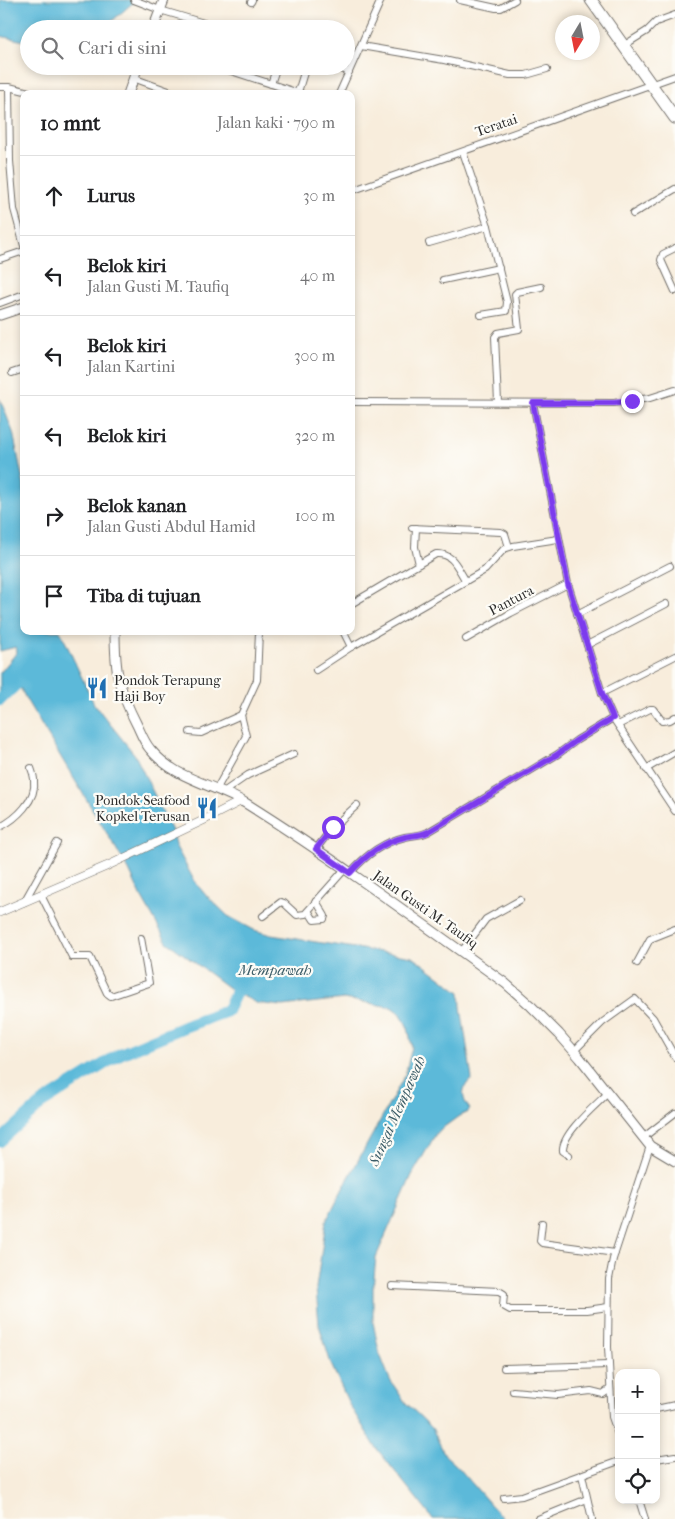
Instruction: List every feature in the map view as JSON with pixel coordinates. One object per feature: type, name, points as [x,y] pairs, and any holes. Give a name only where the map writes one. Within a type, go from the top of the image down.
[{"type":"highway","points":[[594,1],[623,46],[675,118]]},
{"type":"main road","points":[[156,20],[164,0]]},
{"type":"main road","points":[[130,90],[135,75]]},
{"type":"main road","points":[[0,315],[20,308]]},
{"type":"main road","name":"Jalan Gusti M. Taufiq","points":[[115,635],[117,678],[129,709],[148,748],[170,768],[241,800],[316,849],[505,983],[525,1000],[574,1051],[650,1146],[675,1161]]},
{"type":"street","points":[[355,59],[381,0]]},
{"type":"street","points":[[460,0],[501,8],[515,0]]},
{"type":"street","points":[[136,1],[194,20]]},
{"type":"street","points":[[623,46],[647,32],[656,22],[675,15]]},
{"type":"street","points":[[361,46],[444,60],[510,75],[526,75],[547,69]]},
{"type":"street","points":[[247,75],[291,90]]},
{"type":"street","points":[[272,84],[275,75]]},
{"type":"street","points":[[301,90],[304,75]]},
{"type":"street","points":[[341,90],[348,75]]},
{"type":"street","name":"Teratai","points":[[355,190],[675,76]]},
{"type":"street","points":[[134,78],[166,90]]},
{"type":"street","points":[[0,87],[21,90]]},
{"type":"street","points":[[9,87],[10,161],[14,209],[20,231]]},
{"type":"street","points":[[462,152],[488,226],[507,302],[506,311],[481,315]]},
{"type":"street","points":[[633,214],[675,189]]},
{"type":"street","points":[[429,242],[488,226]]},
{"type":"street","points":[[675,248],[663,254],[661,260],[675,291]]},
{"type":"street","points":[[0,259],[20,252]]},
{"type":"street","points":[[443,280],[499,268]]},
{"type":"street","points":[[498,402],[495,337],[498,333],[519,329],[515,294],[541,287]]},
{"type":"street","points":[[0,303],[20,296]]},
{"type":"street","points":[[12,373],[20,370]]},
{"type":"street","points":[[355,402],[614,403],[650,398],[675,390]]},
{"type":"street","points":[[533,403],[568,584],[602,693],[613,718],[675,810]]},
{"type":"street","points":[[419,564],[415,547],[414,528],[501,532],[504,534],[509,547]]},
{"type":"street","points":[[316,670],[351,646],[485,570],[500,552],[509,547],[558,539]]},
{"type":"street","points":[[355,602],[436,554],[448,554],[466,581]]},
{"type":"street","points":[[577,614],[670,566]]},
{"type":"street","name":"Pantura","points":[[466,639],[511,613],[568,584]]},
{"type":"street","points":[[587,645],[666,604]]},
{"type":"street","points":[[219,791],[246,736],[241,715],[258,680],[259,635]]},
{"type":"street","points":[[344,635],[351,646]]},
{"type":"street","points":[[602,693],[675,656]]},
{"type":"street","points":[[618,725],[650,709],[653,709],[662,721],[675,717]]},
{"type":"street","points":[[190,732],[201,733],[241,715]]},
{"type":"street","points":[[263,916],[281,902],[297,915],[305,914],[348,871],[372,852],[404,837],[428,832],[558,754],[613,718]]},
{"type":"street","points":[[646,769],[675,752]]},
{"type":"street","points":[[219,791],[248,775],[294,754]]},
{"type":"street","points":[[0,827],[14,819],[30,798],[35,780],[31,768]]},
{"type":"street","points":[[0,912],[107,866],[241,800]]},
{"type":"street","points":[[316,849],[333,827],[357,805]]},
{"type":"street","points":[[24,902],[58,844]]},
{"type":"street","points":[[41,895],[72,957],[90,957],[107,992],[111,996],[149,983],[140,938]]},
{"type":"street","points":[[462,951],[486,919],[520,900]]},
{"type":"street","points":[[308,912],[314,920],[324,919],[325,916],[316,901]]},
{"type":"street","points":[[638,963],[650,939],[675,929]]},
{"type":"street","points":[[574,1051],[603,1022],[635,999],[653,1018],[675,1057]]},
{"type":"street","points":[[569,1155],[563,1150],[564,1142],[569,1134],[608,1093]]},
{"type":"street","points":[[644,1138],[675,1113]]},
{"type":"street","points":[[615,1416],[610,1389],[609,1279],[615,1253],[650,1146]]},
{"type":"street","points":[[542,1223],[540,1241],[542,1243],[615,1253]]},
{"type":"street","points":[[392,1286],[499,1291],[504,1294],[503,1306],[510,1310],[588,1310],[608,1307]]},
{"type":"street","points":[[504,1368],[609,1364]]},
{"type":"street","points":[[514,1391],[558,1395],[591,1391],[603,1394],[610,1389]]},
{"type":"street","points":[[660,1408],[675,1406]]},
{"type":"street","points":[[660,1458],[675,1456]]},
{"type":"street","points":[[504,1498],[522,1496],[615,1462]]},
{"type":"street","points":[[582,1474],[592,1519]]},
{"type":"street","points":[[538,1519],[587,1499]]},
{"type":"street","points":[[640,1504],[645,1519]]},
{"type":"water","points":[[0,0],[136,0],[113,20],[20,20],[20,40],[0,36]]},
{"type":"water","name":"Mempawah","points":[[0,399],[13,432],[20,466],[20,635],[62,635],[94,704],[135,755],[172,831],[175,845],[195,882],[228,916],[254,930],[271,935],[413,957],[460,992],[472,1079],[464,1089],[464,1097],[470,1109],[437,1132],[412,1175],[376,1257],[373,1288],[373,1322],[379,1352],[390,1380],[405,1402],[432,1428],[445,1455],[458,1467],[503,1519],[433,1519],[377,1449],[350,1406],[331,1364],[319,1325],[316,1288],[326,1221],[405,1075],[412,1047],[408,1028],[401,1014],[391,1007],[344,999],[282,1006],[256,1003],[230,989],[167,942],[142,898],[129,870],[21,689],[15,682],[8,688],[0,704],[0,673],[17,652],[16,647],[0,651]]},
{"type":"waterway","points":[[0,700],[29,672]]},
{"type":"waterway","points":[[0,1141],[42,1103],[120,1054],[227,1011],[243,978]]},
{"type":"place","name":"Pondok Terapung Haji Boy","points":[[97,688]]},
{"type":"place","name":"Pondok Seafood Kopkel Terusan","points":[[207,808]]},
{"type":"route","points":[[333,827],[316,849],[350,873],[363,858],[372,852],[404,837],[428,832],[558,754],[613,718],[602,693],[568,584],[533,403],[614,403],[632,401]]},
{"type":"water label","name":"Sungai Mempawah","points":[[397,1111]]}]
